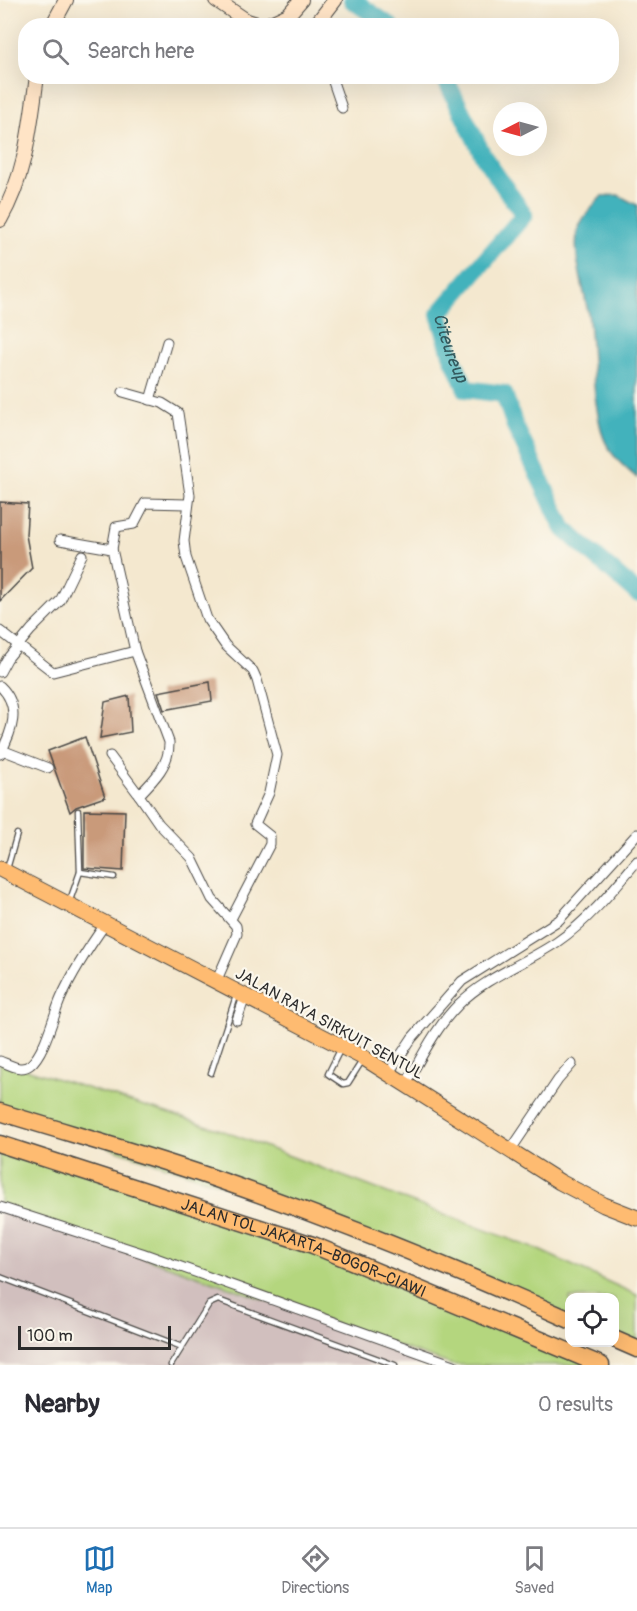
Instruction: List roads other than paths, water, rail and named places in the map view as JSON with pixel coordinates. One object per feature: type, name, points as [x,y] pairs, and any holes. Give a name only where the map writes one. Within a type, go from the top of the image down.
[{"type":"highway","name":"JALAN TOL JAKARTA–BOGOR–CIAWI","points":[[0,1112],[220,1180],[300,1209],[452,1268],[565,1318]]},
{"type":"highway","name":"JALAN TOL JAKARTA–BOGOR–CIAWI","points":[[0,1144],[313,1245],[601,1365]]},
{"type":"highway","points":[[619,1342],[637,1349]]},
{"type":"main road","name":"JALAN RAYA SIRKUIT SENTUL","points":[[3,870],[364,1058],[510,1151],[604,1205],[637,1218]]},
{"type":"street","points":[[56,18],[66,0]]},
{"type":"street","points":[[216,0],[243,18]]},
{"type":"street","points":[[281,18],[288,15],[301,0]]},
{"type":"street","points":[[322,18],[335,0]]},
{"type":"street","points":[[0,220],[14,194],[26,155],[36,84]]},
{"type":"street","points":[[334,84],[342,108]]},
{"type":"street","points":[[150,400],[167,342]]},
{"type":"street","points":[[123,392],[173,408],[178,413],[182,455],[189,486],[184,550],[207,619],[225,645],[253,671],[277,755],[269,793],[255,824],[270,836],[270,844],[231,919]]},
{"type":"street","points":[[139,795],[158,774],[170,754],[169,742],[135,651],[112,549],[116,527],[134,524],[145,503],[187,504]]},
{"type":"street","points":[[60,540],[112,549]]},
{"type":"street","points":[[1,667],[18,645],[60,601],[82,555]]},
{"type":"street","points":[[0,632],[52,672],[135,651]]},
{"type":"street","points":[[0,686],[12,708],[14,725],[1,752],[48,768]]},
{"type":"street","points":[[110,756],[159,824],[192,858],[212,898],[236,926],[237,934],[216,981]]},
{"type":"street","points":[[388,1074],[432,1014],[462,981],[559,920],[637,834]]},
{"type":"street","points":[[406,1084],[431,1038],[474,992],[543,951],[580,924],[637,861]]},
{"type":"street","points":[[0,1061],[16,1068],[29,1066],[34,1061],[42,1049],[61,997],[81,959],[106,923]]},
{"type":"street","points":[[237,1020],[241,995]]},
{"type":"street","points":[[432,1014],[444,1022]]},
{"type":"street","points":[[510,1151],[558,1080],[572,1064]]},
{"type":"street","points":[[0,1207],[153,1257],[454,1365]]},
{"type":"lane","points":[[69,903],[80,872],[78,811]]},
{"type":"lane","points":[[3,870],[17,834]]},
{"type":"lane","points":[[80,872],[114,878]]},
{"type":"lane","points":[[211,1073],[241,995]]},
{"type":"lane","points":[[342,1047],[328,1074],[343,1084],[348,1083],[364,1058]]},
{"type":"lane","points":[[0,1277],[182,1347]]},
{"type":"lane","points":[[171,1365],[209,1304],[218,1300],[395,1365]]},
{"type":"water","points":[[618,195],[637,205],[637,478],[613,454],[603,436],[599,422],[588,311],[576,251],[578,230],[588,212],[602,196]]},
{"type":"waterway","name":"Citeureup","points":[[352,0],[378,18]]},
{"type":"waterway","name":"Citeureup","points":[[448,84],[485,159],[524,215],[439,314],[451,354],[466,389],[504,394],[515,426],[564,529],[637,593]]}]
